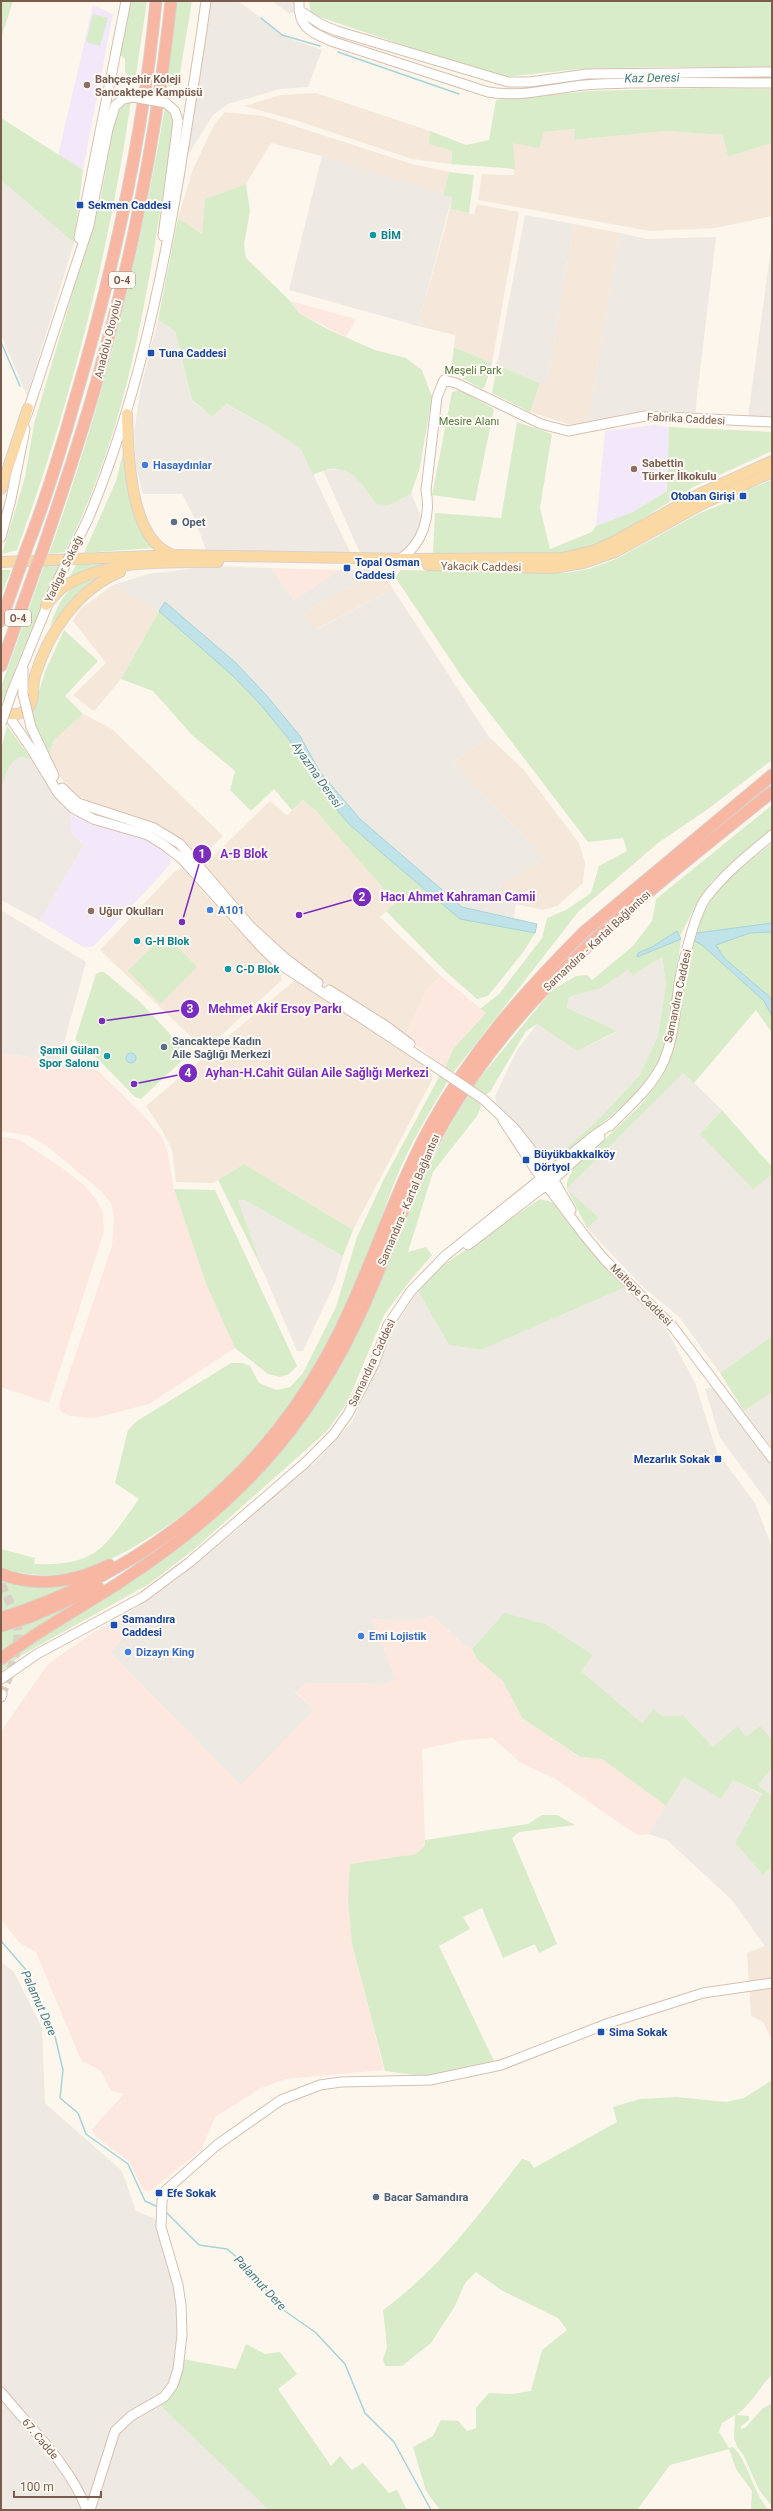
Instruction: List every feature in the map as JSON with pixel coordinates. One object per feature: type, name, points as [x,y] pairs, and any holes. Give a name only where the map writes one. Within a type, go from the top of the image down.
[{"type":"highway","name":"Anadolu Otoyolu","points":[[1,621],[63,443],[104,296],[146,82],[156,1]]},
{"type":"highway","name":"Anadolu Otoyolu","points":[[1,666],[42,552],[85,422],[130,250],[152,135],[171,1]]},
{"type":"highway","points":[[749,792],[772,772]]},
{"type":"highway","name":"Samandıra - Kartal Bağlantısı","points":[[187,1519],[232,1480],[259,1452],[285,1420],[326,1359],[357,1294],[414,1158],[465,1069],[484,1042],[555,961],[584,932],[749,792],[772,775]]},
{"type":"highway","name":"Samandıra - Kartal Bağlantısı","points":[[184,1535],[215,1510],[276,1449],[330,1372],[371,1290],[424,1160],[450,1112],[502,1037],[536,998],[622,915],[772,792]]},
{"type":"highway","points":[[1,1574],[15,1579],[40,1582],[74,1579],[131,1554],[187,1519]]},
{"type":"highway","points":[[1,1618],[64,1594],[105,1575],[164,1538],[187,1519]]},
{"type":"highway","points":[[1,1626],[77,1598],[121,1574],[184,1535]]},
{"type":"highway","points":[[1,1659],[35,1634],[124,1580],[171,1547],[184,1535]]},
{"type":"main road","points":[[72,272],[126,1]]},
{"type":"main road","points":[[152,315],[168,243],[206,1]]},
{"type":"main road","points":[[299,6],[322,25],[337,31],[508,82],[594,74],[772,72]]},
{"type":"main road","points":[[299,6],[300,20],[312,33],[331,41],[488,92],[508,95],[584,85],[772,83]]},
{"type":"main road","points":[[1,489],[72,272],[89,225],[108,129],[115,106],[123,99],[133,97],[166,103],[175,111],[178,121],[152,315]]},
{"type":"main road","name":"Yadigar Sokağı","points":[[1,724],[23,662],[46,605],[88,519],[111,465],[127,414],[152,315]]},
{"type":"main road","name":"Fabrika Caddesi","points":[[400,559],[415,547],[419,540],[428,503],[444,380],[456,383],[541,424],[568,431],[645,416],[772,422]]},
{"type":"main road","points":[[1,537],[12,499],[28,408]]},
{"type":"main road","points":[[127,414],[129,472],[139,514],[161,548],[177,555]]},
{"type":"main road","name":"Yakacık Caddesi","points":[[1,562],[177,555],[400,559],[551,559],[583,553],[615,541],[699,494],[772,461]]},
{"type":"main road","name":"Yakacık Caddesi","points":[[169,562],[542,568],[569,566],[615,552],[702,504],[772,472]]},
{"type":"main road","points":[[46,605],[64,586],[84,577],[125,566],[169,562]]},
{"type":"main road","points":[[4,712],[22,713],[29,707],[40,662],[57,627],[74,605],[107,578],[133,569],[169,562]]},
{"type":"main road","points":[[23,662],[23,694],[31,728],[56,780],[75,805],[154,828],[180,844],[200,866],[234,913]]},
{"type":"main road","points":[[4,712],[32,750],[58,793],[93,818],[148,835],[182,859],[199,879],[234,913]]},
{"type":"main road","name":"Samandıra Caddesi","points":[[1,1679],[37,1654],[143,1597],[190,1562],[305,1463],[333,1435],[348,1414],[374,1364],[388,1325],[411,1291],[433,1270],[596,1142],[645,1092],[662,1065],[674,1022],[680,978],[693,930],[705,899],[729,872],[772,835]]},
{"type":"main road","points":[[199,879],[200,866]]},
{"type":"main road","name":"Maltepe Caddesi","points":[[234,913],[285,958],[327,992],[386,1026],[443,1072],[483,1099],[503,1120],[514,1128],[585,1236],[604,1259],[664,1317],[772,1458]]},
{"type":"main road","points":[[88,2510],[115,2431],[131,2416],[164,2397],[173,2385],[178,2369],[182,2335],[181,2305],[178,2285],[161,2227],[161,2209],[166,2190],[217,2145],[281,2100],[320,2085],[341,2082],[430,2080],[501,2065],[609,2023],[696,1995],[772,1983]]},
{"type":"main road","name":"67. Cadde","points":[[1,2392],[57,2458],[76,2487],[88,2510]]},
{"type":"shaded area","points":[[209,1],[238,1],[288,38],[322,50],[308,87],[280,89],[228,104],[213,115],[188,155]]},
{"type":"shaded area","points":[[272,1],[295,1],[294,11],[290,14]]},
{"type":"shaded area","name":"Bahçeşehir Koleji Sancaktepe Kampüsü","points":[[93,5],[113,14],[83,170],[58,156]]},
{"type":"shaded area","points":[[316,93],[430,131],[430,144],[452,151],[451,164],[412,159],[298,121],[244,106],[281,95]]},
{"type":"shaded area","points":[[225,112],[264,116],[412,164],[449,172],[443,195],[322,156],[271,143],[246,184],[205,199],[202,234],[178,218],[193,169],[214,125]]},
{"type":"shaded area","points":[[576,129],[575,140],[666,131],[723,135],[728,157],[772,143],[772,216],[715,228],[650,231],[478,200],[482,174],[514,175],[512,143],[543,132]]},
{"type":"shaded area","points":[[322,156],[452,197],[418,326],[289,290]]},
{"type":"shaded area","points":[[1,180],[74,243],[27,396],[1,334]]},
{"type":"shaded area","points":[[477,204],[519,212],[492,363],[454,347],[455,335],[418,326],[450,209],[474,214]]},
{"type":"shaded area","points":[[525,215],[574,224],[547,383],[540,383],[497,365]]},
{"type":"shaded area","points":[[574,224],[620,233],[588,422],[574,426],[530,412],[540,383],[547,383]]},
{"type":"shaded area","points":[[620,233],[647,239],[716,237],[695,413],[648,410],[588,422]]},
{"type":"shaded area","points":[[772,240],[772,417],[748,417]]},
{"type":"shaded area","points":[[290,301],[356,319],[346,337],[299,313]]},
{"type":"shaded area","points":[[158,320],[175,331],[192,401],[212,417],[225,404],[270,428],[301,449],[351,554],[207,552],[192,513],[182,494],[143,494],[136,466],[134,432],[141,387]]},
{"type":"shaded area","name":"Sabettin Türker İlkokulu","points":[[654,425],[669,427],[667,491],[633,512],[596,526],[605,431]]},
{"type":"shaded area","points":[[343,469],[357,477],[365,487],[389,505],[411,494],[421,516],[417,538],[406,550],[394,555],[360,553],[323,470]]},
{"type":"shaded area","points":[[212,566],[271,568],[294,600],[339,570],[382,569],[303,613],[316,630],[393,589],[489,737],[453,762],[544,858],[499,886],[516,904],[514,918],[462,907],[360,819],[320,772],[300,736],[267,696],[236,663],[165,602],[159,611],[113,585],[148,574]]},
{"type":"shaded area","points":[[271,568],[339,570],[294,600]]},
{"type":"shaded area","points":[[382,569],[393,589],[315,630],[303,613]]},
{"type":"shaded area","points":[[113,585],[159,611],[121,679],[95,710],[92,710],[73,695],[106,663],[73,621],[80,609]]},
{"type":"shaded area","points":[[83,714],[112,729],[223,836],[197,861],[181,842],[84,803],[63,781],[48,757],[54,740]]},
{"type":"shaded area","points":[[489,737],[523,769],[579,843],[585,863],[583,883],[557,906],[543,910],[516,904],[499,886],[544,858],[453,762]]},
{"type":"shaded area","points":[[24,757],[33,761],[54,795],[70,812],[72,833],[84,845],[40,921],[1,900],[1,790],[10,763],[14,759]]},
{"type":"shaded area","points":[[303,800],[315,810],[396,903],[380,917],[441,976],[428,988],[405,1036],[306,971],[255,929],[202,867],[270,801],[287,815]]},
{"type":"shaded area","points":[[70,812],[83,819],[148,840],[165,851],[171,859],[170,864],[158,878],[94,946],[85,948],[40,921],[84,845],[72,833]]},
{"type":"shaded area","points":[[182,868],[231,923],[282,973],[281,981],[205,1050],[100,950],[174,872]]},
{"type":"shaded area","points":[[1,910],[86,962],[59,1061],[1,1053]]},
{"type":"shaded area","points":[[662,957],[666,984],[658,1036],[640,1075],[600,1118],[554,1159],[545,1158],[497,1106],[495,1096],[517,1050],[537,1024],[577,1051],[617,1032],[567,1008],[569,997],[601,988],[628,970],[633,975]]},
{"type":"shaded area","points":[[441,976],[486,1013],[453,1049],[445,1068],[405,1036],[428,988]]},
{"type":"shaded area","points":[[295,980],[431,1070],[432,1080],[353,1230],[244,1164],[213,1183],[176,1182],[172,1150],[162,1130],[146,1106]]},
{"type":"shaded area","points":[[1,1053],[59,1061],[97,1070],[148,1120],[161,1136],[167,1149],[174,1189],[235,1348],[149,1404],[94,1418],[71,1416],[61,1412],[59,1405],[61,1398],[112,1246],[114,1218],[111,1203],[100,1190],[48,1147],[30,1136],[1,1131]]},
{"type":"shaded area","points":[[683,1072],[722,1110],[700,1134],[772,1178],[772,1336],[720,1373],[679,1317],[641,1285],[587,1228],[598,1218],[567,1189]]},
{"type":"shaded area","points":[[1,1137],[18,1139],[65,1170],[84,1185],[96,1199],[103,1213],[104,1231],[49,1403],[1,1387]]},
{"type":"shaded area","points":[[238,1200],[245,1200],[343,1256],[335,1283],[303,1351],[297,1351],[263,1271]]},
{"type":"shaded area","points":[[628,1286],[668,1332],[695,1383],[717,1452],[755,1503],[772,1547],[772,1740],[760,1727],[746,1737],[713,1747],[684,1716],[661,1716],[642,1723],[581,1671],[593,1655],[504,1613],[472,1649],[463,1644],[433,1616],[410,1621],[371,1619],[396,1679],[385,1684],[307,1683],[295,1692],[314,1710],[241,1785],[110,1652],[128,1634],[116,1621],[175,1581],[243,1525],[294,1472],[313,1465],[352,1422],[393,1329],[418,1291],[449,1345],[481,1350]]},
{"type":"shaded area","points":[[715,1386],[772,1461],[772,1508],[720,1438],[705,1389]]},
{"type":"shaded area","points":[[772,1392],[772,1448],[744,1411]]},
{"type":"shaded area","points":[[433,1616],[463,1644],[472,1649],[477,1659],[503,1681],[522,1718],[579,1757],[602,1759],[666,1806],[648,1834],[637,1835],[554,1778],[521,1763],[493,1738],[464,1740],[422,1749],[425,1844],[416,1854],[351,1864],[352,1944],[384,2070],[286,2079],[261,2088],[215,2117],[201,2150],[150,2191],[143,2190],[130,2162],[95,2136],[92,2129],[124,2094],[111,2091],[101,2071],[81,2060],[36,1952],[20,1943],[1,1920],[1,1734],[4,1727],[48,1664],[94,1632],[116,1621],[129,1634],[110,1652],[314,1710],[295,1691],[307,1683],[385,1684],[371,1619],[410,1621]]},
{"type":"shaded area","points":[[772,1768],[772,1796],[758,1785]]},
{"type":"shaded area","points":[[684,1777],[721,1799],[733,1780],[762,1795],[735,1843],[763,1875],[772,1867],[772,1956],[732,1900],[667,1840],[648,1834]]},
{"type":"shaded area","points":[[765,1946],[772,1956],[772,2040],[763,2022],[751,2016],[747,1953]]},
{"type":"shaded area","points":[[1,1962],[14,1972],[42,2028],[45,2103],[122,2171],[136,2211],[158,2220],[177,2290],[180,2372],[160,2405],[271,2510],[1,2510]]},
{"type":"green space","points":[[1,1],[13,1],[1,38]]},
{"type":"green space","points":[[126,1],[147,1],[135,82],[125,72],[125,59],[118,53]]},
{"type":"green space","points":[[177,1],[192,1],[179,79],[171,86],[165,87]]},
{"type":"green space","points":[[309,1],[772,1],[772,67],[655,67],[580,69],[503,77],[477,70],[311,14]]},
{"type":"green space","points":[[93,14],[108,18],[100,46],[86,42]]},
{"type":"green space","points":[[704,88],[772,89],[772,143],[728,157],[723,135],[666,131],[574,140],[575,129],[543,132],[540,148],[513,143],[515,169],[451,164],[452,151],[429,144],[430,131],[466,145],[489,140],[496,100],[590,91]]},
{"type":"green space","points":[[131,101],[122,158],[99,272],[71,385],[17,550],[2,554],[25,477],[34,424],[101,197],[115,118],[120,106]]},
{"type":"green space","points":[[165,107],[172,116],[174,124],[147,289],[123,396],[108,449],[89,501],[65,552],[49,554],[68,499],[102,389],[117,333],[143,221]]},
{"type":"green space","points":[[1,118],[83,170],[74,243],[1,180]]},
{"type":"green space","points":[[449,172],[474,175],[469,213],[450,209],[452,197],[443,195]]},
{"type":"green space","points":[[246,184],[250,211],[244,244],[246,258],[290,301],[299,313],[327,329],[375,350],[406,358],[422,370],[432,397],[420,467],[411,494],[389,505],[376,504],[364,486],[350,473],[343,470],[324,470],[313,475],[301,449],[270,428],[226,404],[212,417],[192,400],[175,331],[158,320],[178,218],[202,234],[205,199]]},
{"type":"green space","name":"Meşeli Park","points":[[454,347],[492,363],[485,386],[482,389],[451,372]]},
{"type":"green space","points":[[497,365],[540,383],[530,412],[492,393]]},
{"type":"green space","name":"Mesire Alanı","points":[[460,390],[494,409],[475,501],[432,495],[452,392]]},
{"type":"green space","points":[[517,422],[552,434],[540,508],[550,549],[592,532],[596,526],[633,512],[667,491],[669,427],[772,432],[772,451],[693,487],[615,536],[586,549],[560,555],[433,555],[435,513],[501,518]]},
{"type":"green space","points":[[123,453],[127,478],[137,514],[153,548],[84,553],[116,481]]},
{"type":"green space","points":[[772,480],[772,760],[708,809],[658,843],[578,912],[453,1073],[445,1068],[453,1049],[486,1013],[480,1009],[499,994],[542,938],[547,918],[566,910],[591,893],[599,866],[627,851],[623,838],[588,842],[462,677],[395,577],[401,570],[566,573],[589,569],[616,559],[700,513],[742,496],[747,490]]},
{"type":"green space","points":[[108,560],[123,560],[66,583],[76,565]]},
{"type":"green space","points":[[60,565],[18,662],[3,703],[1,687],[44,566]]},
{"type":"green space","points":[[113,569],[77,595],[50,626],[60,602],[72,588]]},
{"type":"green space","points":[[1,570],[11,570],[1,596]]},
{"type":"green space","points":[[159,611],[233,676],[260,704],[288,738],[322,792],[348,823],[384,855],[460,919],[535,933],[524,951],[488,996],[477,999],[445,971],[386,911],[396,903],[315,810],[303,800],[292,810],[274,789],[251,811],[230,790],[235,771],[192,735],[153,691],[121,679]]},
{"type":"green space","points":[[64,630],[98,661],[65,696],[83,714],[54,740],[48,757],[30,710],[36,701],[45,672]]},
{"type":"green space","points":[[7,726],[33,761],[26,758],[19,758],[15,760],[8,771],[1,790],[1,749]]},
{"type":"green space","points":[[772,805],[772,830],[712,881],[697,903],[680,936],[677,931],[652,947],[638,953],[637,957],[681,939],[669,1036],[659,1061],[640,1092],[557,1160],[554,1159],[600,1118],[640,1075],[658,1036],[666,984],[662,957],[633,975],[628,970],[601,988],[569,997],[567,1008],[617,1031],[577,1051],[537,1024],[526,1031],[490,1092],[485,1095],[473,1086],[552,990],[576,976],[587,975],[592,980],[633,946],[652,921],[656,899]]},
{"type":"green space","points":[[772,843],[772,923],[697,933],[708,905],[726,882]]},
{"type":"green space","points":[[772,932],[772,1001],[724,958],[715,945],[750,933]]},
{"type":"green space","points":[[165,934],[197,967],[160,1004],[128,971]]},
{"type":"green space","points":[[691,939],[702,945],[764,1001],[772,1016],[772,1033],[756,1010],[694,1083],[683,1073],[567,1189],[567,1182],[573,1169],[640,1106],[661,1078],[675,1044]]},
{"type":"green space","points":[[104,972],[140,1002],[187,1052],[187,1056],[141,1099],[135,1097],[93,1054],[75,1040],[96,974]]},
{"type":"green space","points":[[440,1075],[448,1081],[411,1145],[393,1186],[357,1281],[331,1337],[296,1396],[252,1451],[228,1476],[175,1520],[147,1539],[94,1567],[60,1575],[23,1573],[1,1569],[1,1549],[35,1558],[34,1564],[56,1564],[87,1557],[108,1541],[139,1499],[115,1483],[128,1430],[137,1421],[231,1363],[243,1363],[250,1366],[259,1383],[276,1390],[290,1387],[303,1373],[336,1307],[357,1237],[383,1181]]},
{"type":"green space","points":[[468,1094],[480,1102],[481,1107],[477,1116],[433,1172],[408,1252],[426,1247],[432,1255],[384,1315],[347,1403],[327,1431],[192,1551],[149,1584],[20,1656],[1,1672],[1,1663],[190,1538],[241,1494],[275,1458],[300,1428],[334,1376],[368,1309],[414,1197],[445,1134]]},
{"type":"green space","points":[[722,1110],[772,1167],[772,1178],[770,1176],[753,1189],[700,1134]]},
{"type":"green space","points":[[244,1164],[353,1230],[343,1256],[245,1200],[238,1200],[263,1271],[218,1180]]},
{"type":"green space","points":[[174,1189],[215,1190],[297,1366],[289,1374],[280,1377],[268,1374],[235,1348],[207,1286]]},
{"type":"green space","points":[[567,1189],[599,1218],[587,1228]]},
{"type":"green space","points":[[540,1199],[556,1203],[579,1237],[628,1286],[481,1350],[449,1345],[418,1291],[436,1270]]},
{"type":"green space","points":[[772,1336],[772,1392],[744,1411],[720,1373]]},
{"type":"green space","points":[[1,1580],[26,1585],[78,1581],[42,1598],[1,1613]]},
{"type":"green space","points":[[63,1609],[65,1610],[1,1653],[1,1631],[42,1618]]},
{"type":"green space","points":[[504,1613],[545,1624],[593,1655],[581,1671],[642,1723],[654,1709],[661,1716],[684,1716],[713,1747],[738,1726],[746,1737],[760,1726],[772,1740],[772,1768],[758,1785],[772,1796],[772,1867],[763,1875],[735,1843],[762,1794],[733,1780],[721,1799],[684,1777],[666,1806],[602,1759],[580,1757],[522,1718],[503,1681],[477,1659],[472,1649]]},
{"type":"green space","points":[[542,1815],[557,1815],[575,1825],[519,1832],[512,1838],[557,1944],[539,1953],[535,1944],[503,1958],[482,1908],[463,1917],[470,1929],[439,1946],[495,2063],[429,2077],[385,2071],[352,1944],[348,1899],[350,1864],[416,1854],[425,1845],[425,1840],[528,1824]]},
{"type":"green space","points":[[772,2080],[772,2375],[751,2401],[736,2415],[749,2416],[749,2420],[741,2426],[741,2429],[745,2428],[762,2409],[772,2403],[772,2507],[758,2488],[744,2456],[734,2439],[735,2415],[722,2423],[719,2432],[729,2448],[733,2447],[739,2454],[763,2503],[769,2510],[751,2510],[752,2491],[736,2469],[729,2449],[670,2465],[637,2510],[440,2510],[426,2491],[413,2447],[433,2436],[441,2420],[458,2421],[467,2431],[476,2428],[476,2408],[489,2393],[512,2394],[531,2391],[542,2350],[567,2330],[558,2318],[501,2290],[476,2272],[465,2283],[455,2306],[431,2343],[402,2366],[385,2366],[383,2359],[387,2347],[383,2310],[423,2277],[441,2258],[475,2220],[522,2159],[529,2161],[534,2168],[617,2122],[613,2107],[640,2099],[677,2097],[726,2102],[744,2098]]},
{"type":"green space","points":[[246,2344],[265,2354],[280,2352],[297,2374],[278,2389],[331,2466],[340,2456],[352,2470],[363,2463],[389,2493],[397,2490],[407,2510],[269,2510],[160,2405],[177,2388],[183,2359],[236,2369]]},
{"type":"water","points":[[165,602],[236,663],[267,696],[300,736],[320,772],[360,819],[462,907],[537,924],[535,933],[460,919],[348,823],[322,792],[288,738],[260,704],[233,676],[159,611]]},
{"type":"water","points":[[772,923],[772,932],[750,933],[716,945],[724,958],[771,998],[772,1016],[764,1001],[702,945],[691,939],[697,933]]},
{"type":"water","points":[[677,931],[681,939],[637,957],[638,953],[652,947]]},
{"type":"water","points":[[131,1053],[136,1058],[131,1063],[126,1058]]},
{"type":"waterway","name":"Kaz Deresi","points":[[261,18],[282,35],[320,46]]},
{"type":"waterway","name":"Kaz Deresi","points":[[338,52],[459,94]]},
{"type":"waterway","name":"Kaz Deresi","points":[[724,77],[772,77]]},
{"type":"waterway","name":"Kaz Deresi","points":[[532,87],[626,78]]},
{"type":"waterway","name":"Ayazma Deresi","points":[[1,342],[20,386]]},
{"type":"waterway","name":"Palamut Dere","points":[[1,1941],[27,1971],[54,2032],[63,2070],[60,2098],[78,2113],[86,2134],[128,2164],[145,2201],[158,2207]]},
{"type":"waterway","name":"Palamut Dere","points":[[165,2211],[199,2245],[227,2249],[244,2263],[279,2307],[315,2332],[345,2364],[365,2413],[394,2442],[431,2510]]},
{"type":"tunnel","points":[[1,1584],[14,1613],[18,1631],[15,1655],[2,1694]]},
{"type":"place","name":"Bahçeşehir Koleji Sancaktepe Kampüsü","points":[[87,85]]},
{"type":"place","name":"Sekmen Caddesi","points":[[80,205]]},
{"type":"place","name":"BİM","points":[[373,235]]},
{"type":"place","name":"Tuna Caddesi","points":[[151,353]]},
{"type":"place","name":"Hasaydınlar","points":[[145,465]]},
{"type":"place","name":"Sabettin Türker İlkokulu","points":[[634,469]]},
{"type":"place","name":"Otoban Girişi","points":[[743,496]]},
{"type":"place","name":"Opet","points":[[174,522]]},
{"type":"place","name":"Topal Osman Caddesi","points":[[347,568]]},
{"type":"place","name":"A101","points":[[210,910]]},
{"type":"place","name":"Uğur Okulları","points":[[91,911]]},
{"type":"place","name":"Hacı Ahmet Kahraman Camii","points":[[299,915]]},
{"type":"place","name":"A-B Blok","points":[[182,922]]},
{"type":"place","name":"G-H Blok","points":[[137,941]]},
{"type":"place","name":"C-D Blok","points":[[228,969]]},
{"type":"place","name":"Mehmet Akif Ersoy Parkı","points":[[102,1021]]},
{"type":"place","name":"Sancaktepe Kadın Aile Sağlığı Merkezi","points":[[164,1047]]},
{"type":"place","name":"Şamil Gülan Spor Salonu","points":[[107,1056]]},
{"type":"place","name":"Ayhan-H.Cahit Gülan Aile Sağlığı Merkezi","points":[[134,1084]]},
{"type":"place","name":"Büyükbakkalköy Dörtyol","points":[[526,1160]]},
{"type":"place","name":"Mezarlık Sokak","points":[[718,1459]]},
{"type":"place","name":"Samandıra Caddesi","points":[[114,1625]]},
{"type":"place","name":"Emi Lojistik","points":[[361,1636]]},
{"type":"place","name":"Dizayn King","points":[[128,1652]]},
{"type":"place","name":"Sima Sokak","points":[[601,2032]]},
{"type":"place","name":"Efe Sokak","points":[[159,2193]]},
{"type":"place","name":"Bacar Samandıra","points":[[376,2197]]}]
